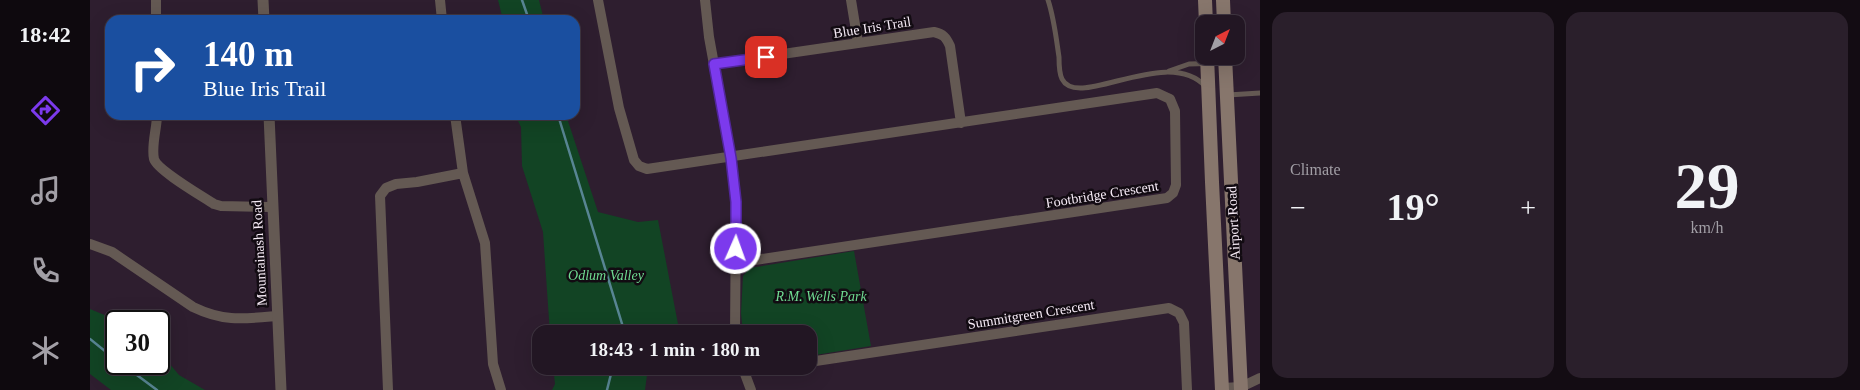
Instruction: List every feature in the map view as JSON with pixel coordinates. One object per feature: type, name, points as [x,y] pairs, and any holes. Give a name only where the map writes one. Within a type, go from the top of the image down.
[{"type":"main road","points":[[1205,0],[1206,15]]},
{"type":"main road","points":[[1223,0],[1224,15]]},
{"type":"main road","name":"Airport Road","points":[[1208,65],[1222,389]]},
{"type":"main road","name":"Airport Road","points":[[1225,65],[1244,389]]},
{"type":"street","points":[[156,0],[156,15]]},
{"type":"street","points":[[263,0],[264,15]]},
{"type":"street","points":[[440,0],[442,15]]},
{"type":"street","name":"Footbridge Crescent","points":[[598,0],[619,108],[634,160],[639,166],[647,169],[731,158],[1157,93],[1170,99],[1175,110],[1175,189],[1171,196],[1167,198],[735,263]]},
{"type":"street","points":[[705,0],[708,37],[731,158],[736,202],[735,325]]},
{"type":"street","points":[[851,0],[858,43]]},
{"type":"street","name":"Blue Iris Trail","points":[[714,64],[934,32],[942,34],[950,46],[961,123]]},
{"type":"street","points":[[157,120],[154,159],[161,168],[214,204],[236,208],[272,207]]},
{"type":"street","name":"Mountainash Road","points":[[268,120],[281,390]]},
{"type":"street","points":[[456,120],[463,173],[485,243],[493,364],[501,390]]},
{"type":"street","points":[[388,390],[380,196],[386,188],[396,184],[463,173]]},
{"type":"street","points":[[90,244],[112,252],[193,307],[207,314],[224,319],[277,316]]},
{"type":"street","name":"Summitgreen Crescent","points":[[817,361],[1169,308],[1179,313],[1184,323],[1187,390]]},
{"type":"street","points":[[745,375],[750,390]]},
{"type":"street","points":[[1222,389],[1244,389],[1260,378]]},
{"type":"lane","points":[[1048,0],[1053,13],[1062,79],[1070,87],[1082,89],[1169,71],[1195,63]]},
{"type":"lane","points":[[1169,71],[1188,74],[1209,91]]},
{"type":"lane","points":[[1226,94],[1260,93]]},
{"type":"green space","points":[[498,0],[539,0],[543,15],[502,15]]},
{"type":"green space","name":"Odlum Valley","points":[[518,120],[568,120],[598,212],[638,222],[658,220],[678,325],[549,325],[543,232],[522,166],[521,127]]},
{"type":"green space","name":"R.M. Wells Park","points":[[854,251],[871,346],[817,355],[817,325],[742,325],[743,276],[750,268]]},
{"type":"green space","points":[[90,309],[105,315],[105,375],[170,375],[170,364],[179,375],[205,390],[111,390],[90,374]]},
{"type":"green space","points":[[554,375],[647,375],[645,390],[552,390],[555,384]]},
{"type":"waterway","points":[[522,0],[527,15]]},
{"type":"waterway","points":[[560,120],[622,325]]},
{"type":"waterway","points":[[90,339],[105,351]]},
{"type":"waterway","points":[[137,375],[157,390]]},
{"type":"waterway","points":[[607,390],[611,375]]},
{"type":"route","points":[[736,249],[737,218],[731,158],[714,64],[766,57]]}]
